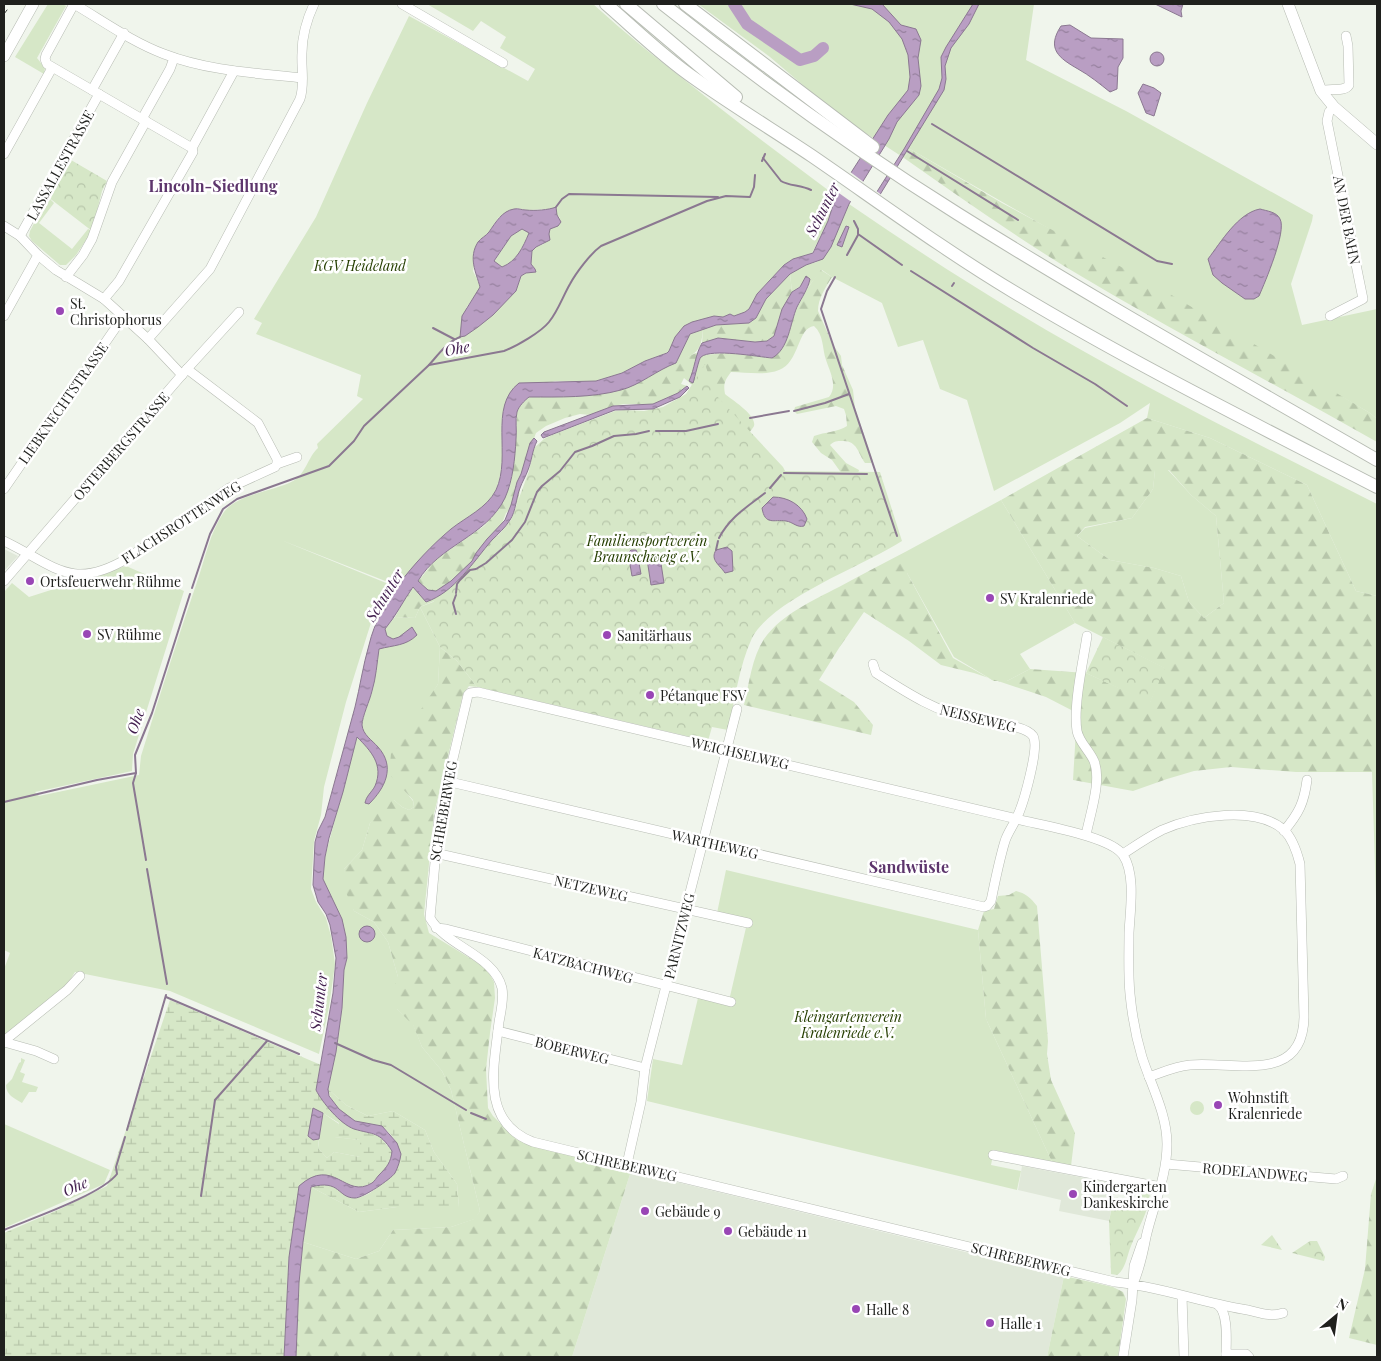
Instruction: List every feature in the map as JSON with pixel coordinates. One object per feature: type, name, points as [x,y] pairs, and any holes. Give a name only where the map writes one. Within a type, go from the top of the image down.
[{"type":"highway","points":[[606,4],[693,78],[813,157]]},
{"type":"highway","points":[[626,4],[732,95],[813,157],[896,216],[1011,290],[1108,347],[1207,400],[1377,486]]},
{"type":"highway","points":[[663,4],[754,73],[833,124],[1012,248],[1374,458]]},
{"type":"highway","points":[[685,4],[833,124]]},
{"type":"main road","points":[[4,56],[33,4]]},
{"type":"main road","points":[[1288,4],[1321,91],[1334,107],[1377,144]]},
{"type":"street","points":[[192,148],[47,64],[46,55],[74,4],[87,7],[124,33],[154,50],[174,58],[204,66],[302,78]]},
{"type":"street","points":[[148,339],[210,269],[300,99],[302,92],[303,38],[308,17],[314,4]]},
{"type":"street","points":[[402,4],[504,62]]},
{"type":"street","name":"LASSALLESTRASSE","points":[[20,236],[96,92],[124,33]]},
{"type":"street","points":[[1321,91],[1329,88],[1345,90],[1348,88],[1348,46],[1346,36]]},
{"type":"street","points":[[66,277],[83,255],[92,239],[112,182],[174,58]]},
{"type":"street","points":[[4,154],[52,68]]},
{"type":"street","points":[[104,299],[119,281],[192,152],[192,148],[234,70]]},
{"type":"street","name":"AN DER BAHN","points":[[1330,316],[1363,299],[1327,121],[1329,112],[1334,107]]},
{"type":"street","points":[[4,226],[20,236],[38,255],[66,277],[104,299],[185,372],[258,423],[277,459],[277,464]]},
{"type":"street","points":[[4,316],[38,255]]},
{"type":"street","name":"OSTERBERGSTRASSE","points":[[4,581],[239,312]]},
{"type":"street","name":"LIEBKNECHTSTRASSE","points":[[4,489],[123,317]]},
{"type":"street","name":"FLACHSROTTENWEG","points":[[4,541],[44,563],[68,573],[86,573],[111,567],[128,558],[229,488],[272,470],[277,464],[297,457]]},
{"type":"street","points":[[1086,835],[1097,780],[1094,761],[1081,741],[1077,730],[1080,682],[1087,636]]},
{"type":"street","name":"NEISSEWEG","points":[[873,664],[876,673],[928,705],[970,719],[1022,728],[1032,734],[1036,743],[1028,782],[1005,843],[990,901],[984,907]]},
{"type":"street","name":"WEICHSELWEG","points":[[466,698],[470,693],[478,692],[1016,818],[1086,835],[1108,843],[1123,854]]},
{"type":"street","name":"SCHREBERWEG","points":[[466,698],[439,818],[430,918],[436,928],[447,938],[485,963],[497,975],[502,997],[494,1092],[500,1115],[519,1136],[533,1142],[1115,1282],[1133,1284],[1272,1316],[1283,1313]]},
{"type":"street","name":"PARNITZWEG","points":[[627,1164],[641,1102],[645,1068],[737,709]]},
{"type":"street","points":[[1284,831],[1301,807],[1307,780]]},
{"type":"street","name":"WARTHEWEG","points":[[446,782],[984,907]]},
{"type":"street","points":[[1123,1357],[1133,1284],[1142,1260],[1146,1237],[1161,1188],[1166,1164],[1167,1144],[1165,1126],[1139,1047],[1130,994],[1128,964],[1130,878],[1123,854],[1163,830],[1179,824],[1206,818],[1236,815],[1269,821],[1284,831],[1296,848],[1300,864],[1304,1008],[1303,1030],[1298,1047],[1285,1059],[1268,1065],[1191,1065],[1149,1077]]},
{"type":"street","name":"NETZEWEG","points":[[435,853],[748,923]]},
{"type":"street","name":"KATZBACHWEG","points":[[436,928],[730,1002]]},
{"type":"street","points":[[4,1042],[67,990],[80,976]]},
{"type":"street","name":"BOBERWEG","points":[[498,1031],[645,1068]]},
{"type":"street","points":[[4,1042],[36,1051],[54,1059]]},
{"type":"street","points":[[993,1155],[1161,1188]]},
{"type":"street","name":"RODELANDWEG","points":[[1166,1164],[1336,1179],[1343,1176]]},
{"type":"street","points":[[1182,1296],[1184,1357]]},
{"type":"street","name":"SCHREBERWEG","points":[[1206,1302],[1220,1300],[1242,1309]]},
{"type":"street","points":[[1218,1305],[1222,1308],[1225,1316],[1226,1356],[1246,1354],[1249,1357]]},
{"type":"shaded area","points":[[4,549],[18,556],[4,571]]},
{"type":"shaded area","name":"Kindergarten Dankeskirche","points":[[1022,1166],[1116,1184],[1109,1221],[1059,1211],[1061,1200],[1018,1190]]},
{"type":"shaded area","points":[[631,1171],[1064,1276],[1047,1357],[572,1357]]},
{"type":"green space","points":[[48,4],[62,4],[66,6],[37,58],[45,68],[44,74],[15,57]]},
{"type":"green space","name":"KGV Heideland","points":[[427,4],[593,4],[670,69],[836,196],[829,221],[812,253],[793,259],[784,265],[757,294],[749,309],[745,312],[734,316],[730,314],[723,317],[714,316],[675,337],[669,351],[666,353],[622,373],[596,381],[555,381],[507,397],[502,419],[500,478],[494,494],[476,512],[456,525],[436,543],[398,586],[281,540],[391,585],[375,610],[346,702],[324,787],[321,815],[314,841],[311,889],[316,902],[326,918],[335,964],[329,1007],[319,1054],[170,991],[75,972],[65,988],[4,1037],[4,969],[10,953],[4,950],[4,592],[12,583],[29,597],[126,566],[184,591],[133,754],[132,771],[35,792],[39,796],[139,775],[141,756],[161,691],[208,546],[219,520],[230,506],[238,501],[293,481],[301,475],[318,448],[317,444],[363,399],[357,396],[361,375],[256,334],[262,323],[254,319],[316,217],[367,103],[409,16],[528,81],[535,69],[500,48],[506,37],[481,21],[473,31]],"holes":[[[517,208],[527,210],[551,209],[560,218],[550,229],[544,244],[532,251],[531,264],[535,269],[521,276],[516,291],[478,327],[466,308],[481,287],[473,271],[479,240],[487,235],[498,218]]]},
{"type":"green space","points":[[698,4],[1034,4],[1026,60],[1126,111],[1313,215],[1291,284],[1302,325],[1377,309],[1377,419],[1370,413],[910,149],[904,158],[838,115],[770,57]]},
{"type":"green space","points":[[910,149],[1002,203],[1153,284],[1370,413],[1377,419],[1377,442],[1064,266],[1003,227],[904,158]]},
{"type":"green space","points":[[71,160],[107,181],[102,191],[92,231],[48,197]]},
{"type":"green space","points":[[48,197],[54,203],[39,223],[72,249],[88,229],[92,231],[76,255],[66,265],[60,265],[32,241],[29,236]]},
{"type":"green space","points":[[849,204],[961,278],[1076,347],[1188,408],[1377,504],[1377,596],[1356,591],[1307,485],[1210,438],[1147,418],[1150,403],[1120,423],[994,491],[967,400],[940,389],[923,340],[898,347],[882,303],[822,270],[808,287],[810,279],[792,292],[790,274],[806,265],[817,262],[831,246]]},
{"type":"green space","points":[[522,229],[529,233],[516,257],[502,267],[494,262],[511,236]]},
{"type":"green space","points":[[821,270],[832,277],[821,297],[818,311],[833,345],[841,356],[842,365],[853,390],[855,408],[873,461],[865,463],[854,445],[847,441],[837,441],[830,445],[846,463],[859,470],[857,477],[842,474],[832,460],[821,453],[812,442],[814,436],[840,430],[847,426],[844,409],[836,406],[797,414],[794,411],[795,407],[829,397],[832,393],[832,379],[821,338],[814,326],[808,328],[804,333],[795,353],[786,366],[773,372],[731,372],[727,377],[724,385],[725,394],[748,413],[754,422],[754,426],[749,433],[684,378],[681,384],[687,386],[678,393],[653,404],[613,406],[590,415],[580,414],[565,418],[546,426],[536,433],[524,466],[518,502],[506,513],[491,553],[439,599],[420,607],[415,618],[395,617],[406,597],[435,560],[484,526],[499,509],[510,486],[516,439],[517,412],[521,404],[529,397],[589,395],[621,390],[662,368],[696,353],[703,355],[728,353],[772,358],[785,340],[803,296]]},
{"type":"green space","points":[[790,274],[792,292],[782,309],[774,336],[767,341],[755,342],[718,338],[702,343],[703,329],[716,325],[749,323],[756,318],[766,299]]},
{"type":"green space","points":[[703,329],[699,348],[693,354],[676,363],[690,334]]},
{"type":"green space","name":"Familiensportverein Braunschweig e.V.","points":[[705,364],[715,394],[785,471],[880,472],[902,541],[798,596],[763,624],[752,638],[744,660],[728,730],[712,727],[708,741],[477,687],[457,661],[440,647],[420,607],[433,602],[467,573],[511,520],[529,471],[534,448],[544,439],[615,411],[644,411],[663,407],[686,394]]},
{"type":"green space","points":[[1147,418],[1210,438],[1307,485],[1356,591],[1377,596],[1377,930],[1372,772],[1296,772],[1231,767],[1194,771],[1133,791],[1073,780],[1077,713],[1046,697],[998,681],[1007,681],[1030,669],[1086,673],[1150,702],[1164,668],[1075,623],[1001,500]],"holes":[[[1155,470],[1169,470],[1191,495],[1216,516],[1224,603],[1204,618],[1189,602],[1181,576],[1154,568],[1110,560],[1077,536],[1085,527],[1132,518],[1153,489]]]},
{"type":"green space","points":[[1155,470],[1168,470],[1191,495],[1216,516],[1224,603],[1204,618],[1189,602],[1181,576],[1154,568],[1110,560],[1077,536],[1085,528],[1132,518],[1153,489]]},
{"type":"green space","name":"SV Kralenriede","points":[[1001,500],[1075,623],[1020,654],[1030,669],[1007,681],[994,681],[954,657],[907,573],[907,551]]},
{"type":"green space","points":[[907,551],[907,573],[953,658],[988,678],[941,665],[909,641],[864,612],[819,680],[854,702],[873,725],[871,735],[744,705],[751,671],[757,654],[764,639],[771,630],[789,615],[808,603]]},
{"type":"green space","points":[[420,607],[440,647],[438,684],[422,710],[405,791],[413,801],[414,807],[409,810],[394,800],[370,823],[362,850],[344,869],[354,911],[374,922],[388,942],[398,977],[397,1009],[413,1024],[422,1047],[442,1071],[451,1090],[480,1211],[475,1219],[451,1227],[393,1230],[379,1251],[356,1259],[303,1242],[311,1187],[359,1212],[397,1207],[459,1207],[457,1184],[434,1152],[425,1130],[393,1111],[368,1116],[346,1105],[328,1089],[336,1052],[342,1008],[344,970],[347,958],[323,879],[325,857],[357,737],[373,689],[379,649],[385,629],[395,617],[415,618]]},
{"type":"green space","points":[[1103,637],[1165,668],[1150,703],[1086,673]]},
{"type":"green space","points":[[440,647],[457,661],[477,687],[469,686],[463,694],[434,814],[424,914],[429,933],[486,968],[494,982],[495,998],[486,1069],[488,1108],[493,1116],[516,1139],[539,1147],[631,1171],[572,1357],[296,1357],[299,1283],[303,1242],[356,1259],[379,1251],[393,1230],[451,1227],[474,1219],[480,1211],[451,1090],[442,1071],[422,1047],[413,1025],[397,1009],[391,995],[398,977],[388,942],[374,922],[354,911],[345,890],[344,869],[362,850],[370,823],[386,801],[394,800],[409,810],[414,807],[413,800],[389,774],[391,754],[438,684]]},
{"type":"green space","name":"Kleingartenverein Kralenriede e.V.","points":[[726,870],[978,930],[986,1019],[1052,1162],[994,1150],[991,1165],[1021,1171],[1017,1190],[647,1101],[653,1059],[682,1065],[698,998],[728,1005],[748,919],[717,913]]},
{"type":"green space","points":[[1016,891],[1028,896],[1037,906],[1048,1041],[1047,1054],[1051,1080],[1075,1133],[1071,1166],[1052,1162],[986,1019],[978,930],[984,911],[994,909],[998,896],[1009,895]]},
{"type":"green space","points":[[170,1000],[321,1065],[316,1090],[352,1128],[379,1136],[392,1151],[391,1161],[384,1171],[374,1182],[360,1188],[349,1186],[342,1181],[314,1176],[289,1257],[284,1357],[4,1357],[4,1233],[107,1186]],"holes":[[[318,1110],[339,1123],[334,1137],[360,1140],[360,1157],[334,1152],[327,1158],[318,1148],[319,1139],[313,1140]]]},
{"type":"green space","points":[[21,1058],[25,1060],[20,1072],[25,1074],[22,1082],[38,1087],[36,1092],[29,1092],[22,1103],[13,1098],[6,1088],[21,1062]]},
{"type":"green space","points":[[328,1089],[346,1105],[368,1116],[393,1111],[425,1130],[434,1152],[457,1184],[459,1207],[397,1207],[359,1212],[311,1187],[325,1184],[331,1185],[348,1196],[356,1198],[371,1192],[393,1175],[397,1143],[394,1138],[380,1126],[359,1122],[342,1113],[329,1094]]},
{"type":"green space","points":[[1197,1101],[1202,1103],[1204,1108],[1202,1113],[1197,1115],[1192,1113],[1190,1108],[1192,1103]]},
{"type":"green space","points":[[323,1113],[339,1124],[335,1137],[360,1140],[360,1157],[334,1152],[327,1158],[318,1148]]},
{"type":"green space","points":[[4,1124],[110,1170],[104,1184],[4,1228]]},
{"type":"green space","points":[[1377,1176],[1377,1345],[1349,1338],[1365,1269],[1371,1194]]},
{"type":"green space","points":[[1140,1188],[1150,1192],[1145,1213],[1126,1262],[1117,1275],[1111,1274],[1109,1221],[1114,1197],[1138,1202]]},
{"type":"green space","points":[[1272,1235],[1282,1250],[1261,1245]]},
{"type":"green space","points":[[1310,1241],[1317,1241],[1325,1257],[1324,1261],[1292,1253]]},
{"type":"green space","points":[[1064,1276],[1113,1287],[1123,1292],[1126,1299],[1118,1357],[1047,1357]]},
{"type":"water","points":[[850,4],[882,4],[901,25],[916,29],[921,40],[918,58],[921,86],[919,95],[897,122],[889,139],[849,204],[831,247],[823,259],[806,265],[790,274],[766,299],[756,318],[749,323],[716,325],[690,334],[676,363],[635,385],[610,393],[529,397],[517,412],[512,476],[505,498],[497,511],[486,522],[438,558],[418,581],[428,590],[436,591],[451,581],[472,561],[487,539],[505,520],[530,443],[534,438],[537,441],[519,492],[514,513],[510,520],[463,576],[446,591],[426,602],[413,587],[385,629],[387,636],[393,639],[399,637],[412,627],[417,635],[404,643],[379,649],[371,695],[362,725],[366,735],[383,755],[386,762],[386,777],[375,798],[369,804],[365,803],[375,786],[378,771],[375,759],[357,737],[325,857],[323,879],[342,919],[346,937],[347,958],[344,970],[342,1008],[336,1052],[328,1089],[329,1096],[339,1109],[355,1121],[382,1126],[397,1143],[401,1154],[395,1173],[376,1188],[359,1197],[349,1197],[328,1185],[311,1187],[299,1283],[296,1357],[284,1357],[289,1257],[299,1186],[311,1178],[321,1175],[330,1176],[354,1186],[363,1187],[373,1182],[384,1169],[390,1161],[392,1151],[380,1137],[354,1129],[337,1118],[316,1090],[333,993],[336,958],[330,925],[326,914],[318,902],[313,885],[315,842],[325,817],[355,707],[371,637],[377,621],[394,591],[417,562],[451,529],[482,507],[496,490],[502,462],[502,418],[510,393],[519,383],[596,381],[622,373],[645,361],[667,353],[675,337],[684,326],[692,322],[714,316],[723,317],[730,314],[734,316],[745,312],[749,309],[757,294],[784,265],[793,259],[813,253],[828,221],[836,196],[888,115],[908,90],[910,77],[908,55],[902,39],[889,22],[872,9]]},
{"type":"water","points":[[973,4],[979,4],[969,24],[951,48],[945,66],[946,79],[944,90],[870,211],[866,209],[939,89],[942,78],[941,57]]},
{"type":"water","points":[[1155,4],[1183,4],[1182,17]]},
{"type":"water","points":[[1070,25],[1091,38],[1123,39],[1123,58],[1118,67],[1117,89],[1110,92],[1060,57],[1055,47],[1057,34],[1061,26]]},
{"type":"water","points":[[1157,52],[1162,54],[1164,59],[1162,64],[1157,66],[1152,64],[1150,59],[1152,54]]},
{"type":"water","points":[[1143,84],[1161,93],[1154,116],[1146,113],[1138,93]]},
{"type":"water","points":[[556,207],[557,215],[561,222],[558,226],[550,229],[550,240],[532,251],[531,264],[536,272],[526,273],[521,276],[516,291],[493,315],[465,336],[460,337],[462,316],[480,287],[473,259],[478,242],[510,210],[546,210]],"holes":[[[522,229],[529,233],[522,248],[512,261],[502,267],[494,261],[511,236]]]},
{"type":"water","points":[[1260,209],[1272,212],[1279,217],[1281,234],[1259,296],[1254,299],[1245,299],[1213,275],[1208,259],[1237,222],[1244,216]]},
{"type":"water","points":[[846,226],[849,227],[842,247],[837,245]]},
{"type":"water","points":[[806,276],[810,279],[808,286],[797,307],[786,342],[778,354],[772,358],[724,353],[706,354],[700,358],[693,383],[689,381],[702,343],[718,338],[755,342],[767,341],[774,336],[782,309],[792,292],[800,287]]},
{"type":"water","points":[[687,386],[689,388],[680,397],[653,409],[615,410],[543,438],[541,435],[544,432],[613,406],[653,404],[678,393]]},
{"type":"water","points":[[773,497],[784,498],[798,506],[807,519],[804,526],[786,521],[771,520],[765,517],[762,508]]},
{"type":"water","points":[[727,547],[732,551],[733,571],[725,573],[716,562],[714,553],[716,550]]},
{"type":"water","points":[[631,550],[636,550],[637,552],[641,574],[632,576],[628,553]]},
{"type":"water","points":[[660,557],[664,583],[651,585],[647,559]]},
{"type":"water","points":[[364,926],[370,926],[375,931],[373,940],[364,942],[359,937],[359,931]]},
{"type":"water","points":[[313,1108],[323,1113],[319,1139],[313,1140],[308,1136]]},
{"type":"pier","points":[[849,171],[865,183],[853,203],[836,191]]},
{"type":"pier","points":[[875,190],[883,196],[870,214],[863,208]]},
{"type":"waterway","points":[[734,4],[747,24],[800,60],[814,56],[823,48]]},
{"type":"waterway","points":[[932,124],[1157,261],[1172,264]]},
{"type":"waterway","points":[[907,151],[1018,220]]},
{"type":"waterway","name":"Ohe","points":[[762,161],[765,154]]},
{"type":"waterway","points":[[763,158],[781,181],[811,190]]},
{"type":"waterway","name":"Ohe","points":[[192,588],[210,534],[223,509],[237,499],[329,466],[354,441],[364,426],[429,365],[504,351],[535,334],[549,322],[576,275],[601,246],[707,201],[726,196],[750,197],[754,187],[755,175]]},
{"type":"waterway","points":[[556,207],[569,194],[718,197]]},
{"type":"waterway","points":[[854,221],[858,234],[902,265]]},
{"type":"waterway","points":[[847,255],[858,235]]},
{"type":"waterway","points":[[911,271],[1033,348],[1095,384],[1127,406]]},
{"type":"waterway","points":[[835,277],[827,291],[821,309],[897,536]]},
{"type":"waterway","points":[[433,328],[454,339]]},
{"type":"waterway","points":[[429,365],[447,345],[460,337]]},
{"type":"waterway","points":[[794,411],[825,403],[849,394]]},
{"type":"waterway","points":[[750,418],[789,411]]},
{"type":"waterway","points":[[656,431],[686,431],[718,424]]},
{"type":"waterway","points":[[456,593],[457,584],[470,570],[486,563],[512,540],[525,522],[537,492],[560,471],[575,452],[614,436],[649,431]]},
{"type":"waterway","points":[[784,473],[867,474]]},
{"type":"waterway","points":[[770,488],[781,475]]},
{"type":"waterway","points":[[719,538],[734,518],[765,493]]},
{"type":"waterway","points":[[716,550],[718,541]]},
{"type":"waterway","name":"Ohe","points":[[146,860],[133,783],[136,773],[135,755],[152,713],[190,594]]},
{"type":"waterway","points":[[456,595],[453,603],[456,614]]},
{"type":"waterway","points":[[4,802],[97,780],[136,773]]},
{"type":"waterway","name":"Ohe","points":[[147,869],[167,984]]},
{"type":"waterway","name":"Ohe","points":[[127,1130],[166,995]]},
{"type":"waterway","points":[[166,997],[299,1054]]},
{"type":"waterway","points":[[201,1196],[215,1100],[267,1041]]},
{"type":"waterway","points":[[335,1043],[373,1060],[391,1065],[466,1110]]},
{"type":"waterway","points":[[471,1113],[486,1119]]},
{"type":"waterway","name":"Ohe","points":[[4,1230],[81,1198],[109,1182],[117,1174],[116,1167],[125,1137]]},
{"type":"tram line","points":[[4,14],[7,10]]},
{"type":"place","name":"St. Christophorus","points":[[60,311]]},
{"type":"place","name":"Ortsfeuerwehr Rühme","points":[[30,581]]},
{"type":"place","name":"SV Kralenriede","points":[[990,598]]},
{"type":"place","name":"SV Rühme","points":[[87,634]]},
{"type":"place","name":"Sanitärhaus","points":[[607,635]]},
{"type":"place","name":"Pétanque FSV","points":[[650,695]]},
{"type":"place","name":"Wohnstift Kralenriede","points":[[1218,1105]]},
{"type":"place","name":"Kindergarten Dankeskirche","points":[[1073,1194]]},
{"type":"place","name":"Gebäude 9","points":[[645,1211]]},
{"type":"place","name":"Gebäude 11","points":[[728,1231]]},
{"type":"place","name":"Halle 8","points":[[856,1309]]},
{"type":"place","name":"Halle 1","points":[[990,1323]]},
{"type":"district","name":"Lincoln-Siedlung","points":[[213,185]]},
{"type":"district","name":"Sandwüste","points":[[909,866]]},
{"type":"water label","name":"Schunter","points":[[822,209]]},
{"type":"water label","name":"Schunter","points":[[384,595]]},
{"type":"water label","name":"Schunter","points":[[318,1002]]}]
